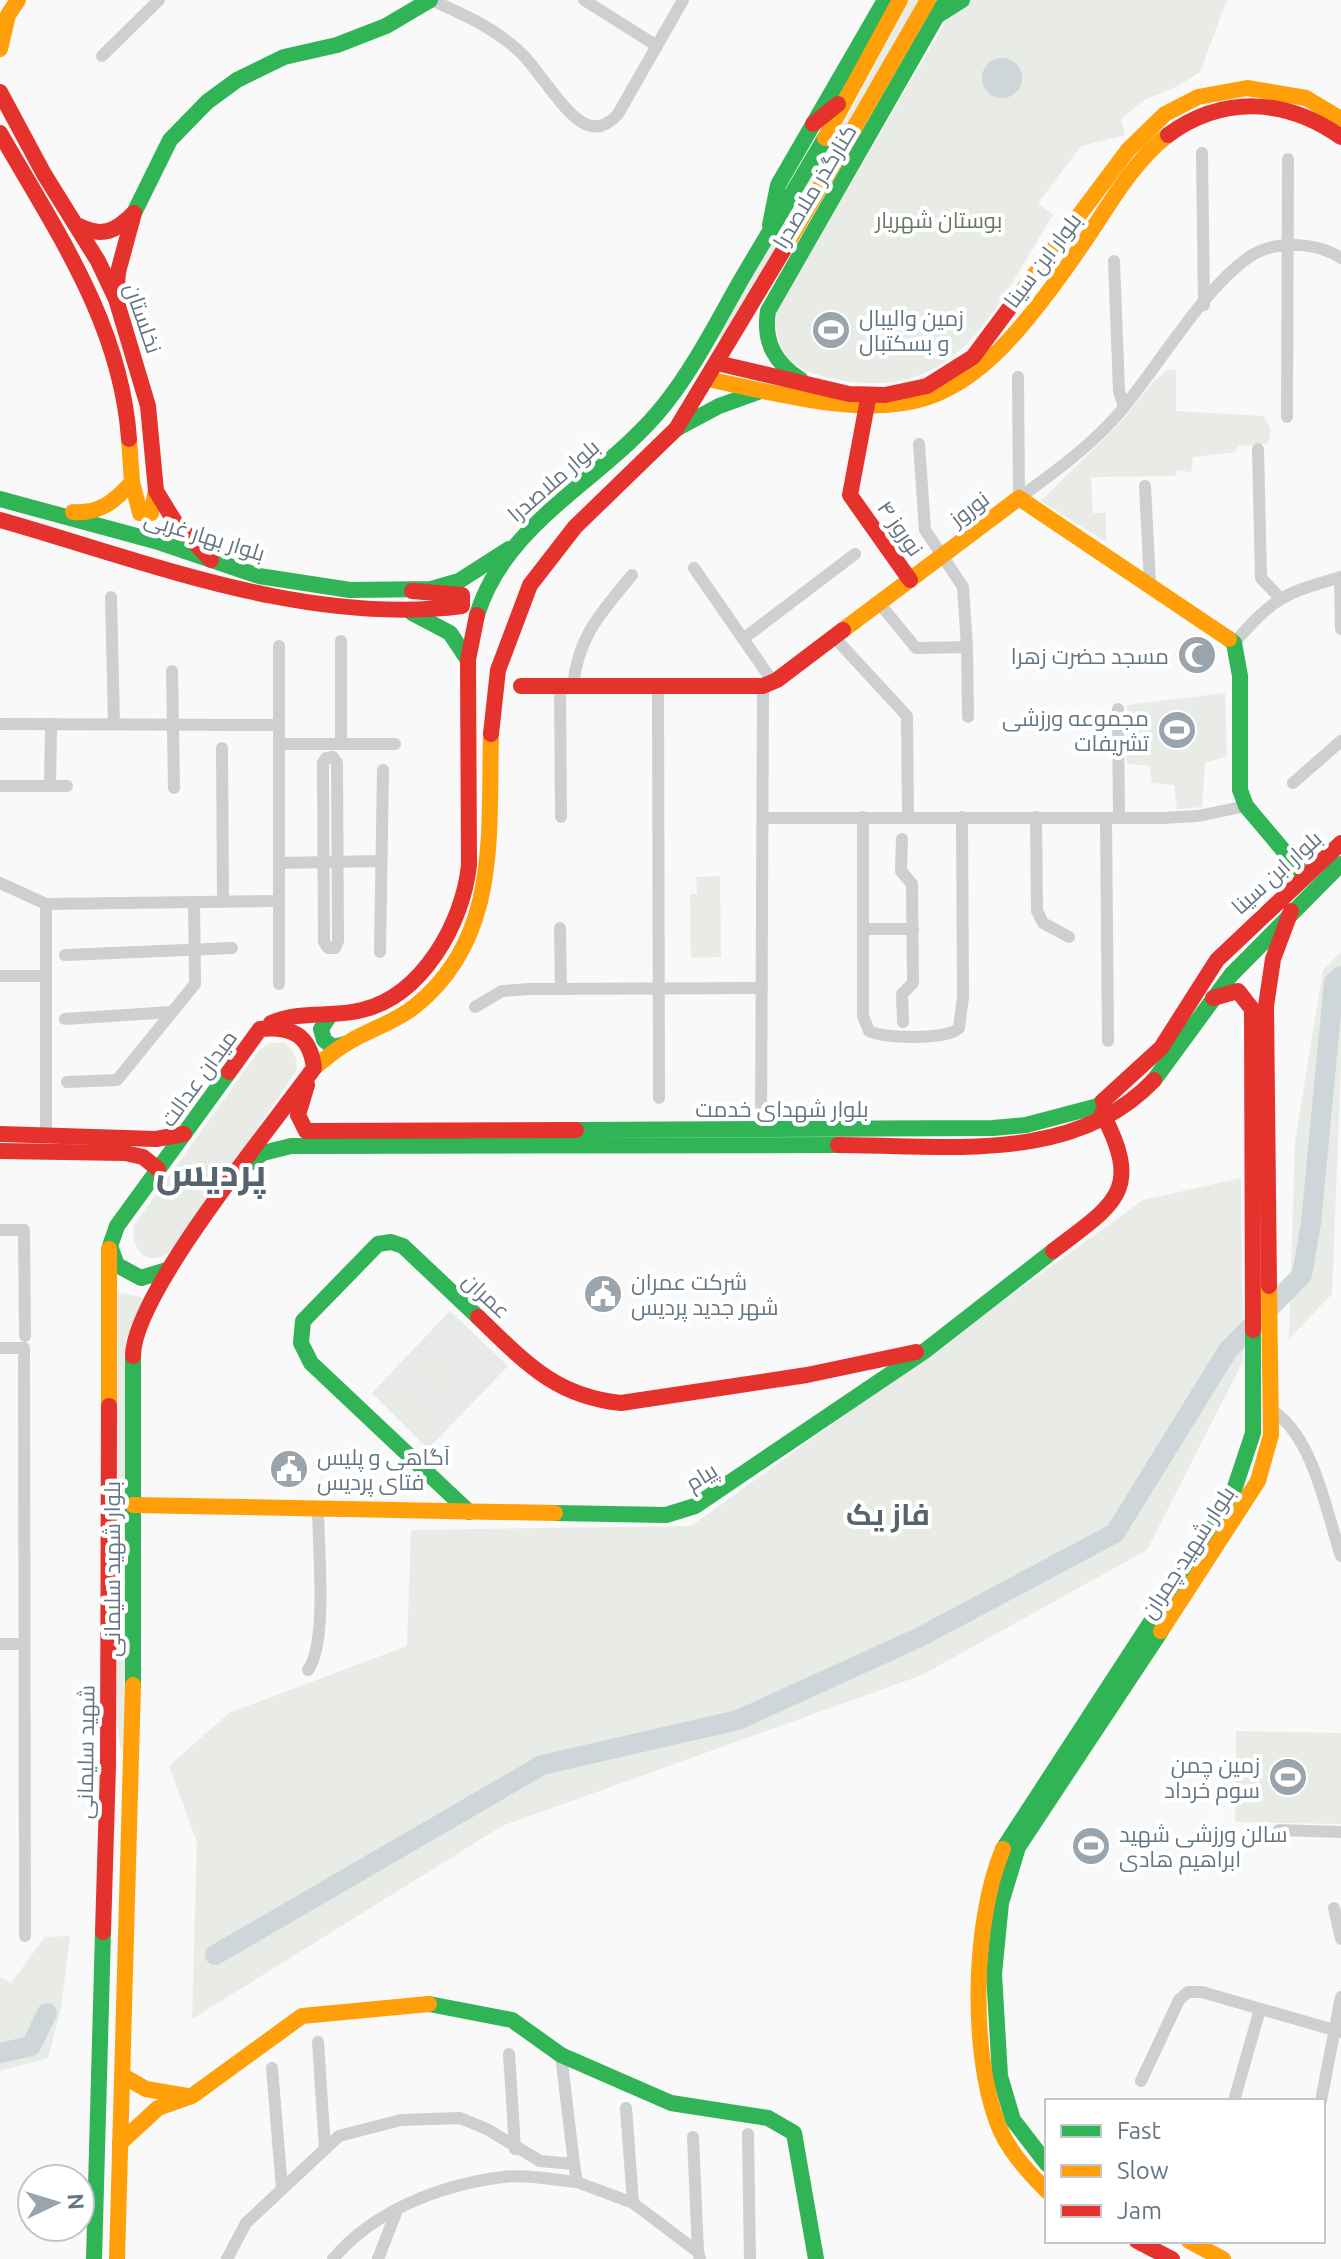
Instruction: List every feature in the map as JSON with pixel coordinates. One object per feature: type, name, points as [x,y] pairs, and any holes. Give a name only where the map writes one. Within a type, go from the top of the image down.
[{"type":"main road","points":[[0,49],[4,16],[18,0]]},
{"type":"main road","points":[[116,299],[121,257],[134,213],[170,140],[207,102],[237,80],[284,57],[337,45],[386,26],[431,0]]},
{"type":"main road","points":[[871,0],[871,26]]},
{"type":"main road","points":[[769,233],[778,185],[885,0]]},
{"type":"main road","name":"بلوار ملاصدرا","points":[[260,1029],[276,1020],[373,1007],[398,993],[443,941],[459,907],[468,871],[468,660],[471,626],[480,599],[509,549],[543,513],[642,432],[696,358],[900,0]]},
{"type":"main road","name":"بلوار ملاصدرا","points":[[314,1068],[345,1044],[412,1009],[438,985],[462,951],[478,919],[487,878],[492,715],[498,670],[510,630],[530,585],[553,553],[602,499],[676,429],[806,228],[863,132],[928,0]]},
{"type":"main road","points":[[943,7],[962,0]]},
{"type":"main road","name":"کنارگذر ملاصدرا","points":[[863,132],[943,7]]},
{"type":"main road","name":"بلوار ابن سینا","points":[[696,358],[867,402],[927,386],[973,357],[1128,150],[1150,125],[1179,106],[1198,97],[1247,88],[1306,98],[1341,119]]},
{"type":"main road","name":"نخلستان","points":[[0,92],[116,299],[148,406],[156,491],[175,522],[215,564]]},
{"type":"main road","points":[[813,124],[849,94]]},
{"type":"main road","name":"بلوار ابن سینا","points":[[685,373],[758,390],[867,402],[926,401],[960,385],[991,360],[1027,317],[1151,150],[1184,123],[1224,108],[1260,104],[1300,113],[1341,137]]},
{"type":"main road","name":"نخلستان","points":[[0,133],[92,294],[110,338],[127,408],[132,482]]},
{"type":"main road","points":[[77,225],[93,234],[106,235],[118,230],[134,213]]},
{"type":"main road","name":"کنارگذر ملاصدرا","points":[[806,228],[765,324],[770,348],[781,365],[813,387]]},
{"type":"main road","points":[[733,384],[723,376],[726,370],[735,366]]},
{"type":"main road","points":[[676,429],[758,390]]},
{"type":"main road","name":"نوروز ۴","points":[[867,402],[850,495],[910,580]]},
{"type":"main road","points":[[132,482],[140,513],[151,513],[156,491]]},
{"type":"main road","points":[[24,504],[91,514],[119,498],[132,482]]},
{"type":"main road","name":"نوروز","points":[[768,684],[1019,498],[1234,643]]},
{"type":"main road","name":"بلوار بهار غربی","points":[[0,499],[155,541],[215,564],[309,584],[404,597]]},
{"type":"main road","name":"بلوار بهار غربی","points":[[0,520],[255,593],[308,602],[404,597]]},
{"type":"main road","points":[[404,597],[459,581],[509,549]]},
{"type":"main road","points":[[404,597],[450,633],[468,660]]},
{"type":"main road","points":[[1234,643],[1240,676],[1240,790],[1246,806],[1305,876]]},
{"type":"main road","points":[[521,686],[768,684]]},
{"type":"main road","name":"بلوار ابن سینا","points":[[1241,934],[1341,843]]},
{"type":"main road","name":"بلوار ابن سینا","points":[[1227,975],[1341,864]]},
{"type":"main road","name":"بلوار شهید چمران","points":[[1045,2189],[1012,2153],[999,2131],[986,2093],[981,1959],[988,1887],[1007,1841],[1231,1499],[1250,1450],[1262,1410],[1270,1324],[1268,984],[1279,940],[1291,911]]},
{"type":"main road","points":[[1241,934],[1251,938],[1257,949],[1268,984]]},
{"type":"main road","name":"بلوار شهدای خدمت","points":[[241,1169],[263,1153],[291,1146],[986,1145],[1028,1141],[1102,1113],[1159,1075],[1212,990],[1227,975],[1241,934]]},
{"type":"main road","points":[[1212,990],[1227,975]]},
{"type":"main road","name":"بلوار شهید چمران","points":[[1045,2162],[1031,2148],[1013,2119],[999,2076],[996,1943],[1004,1880],[1018,1847],[1249,1499],[1266,1459],[1255,1341],[1252,1009],[1227,975]]},
{"type":"main road","points":[[330,1015],[321,1029],[324,1040],[333,1047],[345,1044]]},
{"type":"main road","name":"میدان عدالت","points":[[110,1246],[117,1226],[260,1029],[281,1026],[301,1034],[313,1052],[314,1068]]},
{"type":"main road","points":[[110,1246],[117,1265],[127,1273],[141,1278],[167,1270],[314,1068]]},
{"type":"main road","name":"بلوار شهدای خدمت","points":[[314,1068],[299,1103],[298,1115],[306,1131],[993,1128],[1102,1113]]},
{"type":"main road","name":"پیام","points":[[133,1505],[666,1515],[682,1512],[713,1496],[926,1350],[1117,1198],[1123,1186],[1124,1160],[1102,1113]]},
{"type":"main road","points":[[0,1134],[156,1139],[184,1134]]},
{"type":"main road","points":[[0,1151],[125,1153],[143,1157],[158,1169]]},
{"type":"main road","name":"عمران","points":[[469,1512],[311,1363],[302,1349],[299,1336],[303,1321],[378,1244],[391,1242],[403,1246],[537,1373],[559,1387],[594,1400],[648,1402],[807,1375],[926,1350]]},
{"type":"main road","name":"شهید سلیمانی","points":[[94,2259],[108,1766],[110,1246]]},
{"type":"main road","name":"بلوار شهید سلیمانی","points":[[117,2259],[133,1766],[133,1339],[167,1270]]},
{"type":"main road","points":[[108,1766],[133,1766]]},
{"type":"main road","points":[[120,2143],[158,2108],[192,2096],[302,2016],[420,2002],[512,2020],[561,2055],[671,2103],[768,2118],[794,2133],[816,2259]]},
{"type":"main road","points":[[123,2076],[146,2089],[192,2096]]},
{"type":"main road","points":[[1141,2243],[1172,2259]]},
{"type":"main road","points":[[1193,2243],[1223,2259]]},
{"type":"street","points":[[102,56],[159,0]]},
{"type":"street","points":[[431,0],[486,27],[519,51],[570,111],[592,126],[610,123],[618,114],[683,0]]},
{"type":"street","points":[[584,0],[657,46]]},
{"type":"street","points":[[1202,153],[1204,305]]},
{"type":"street","points":[[1287,417],[1288,159]]},
{"type":"street","points":[[1019,498],[1087,447],[1124,406],[1204,305],[1254,254],[1273,246],[1289,246],[1320,248],[1341,258]]},
{"type":"street","points":[[1114,261],[1119,391],[1124,406]]},
{"type":"street","points":[[1018,377],[1019,498]]},
{"type":"street","points":[[919,444],[925,530],[963,587],[968,717]]},
{"type":"street","points":[[1258,449],[1261,578],[1279,597]]},
{"type":"street","points":[[1145,486],[1150,584]]},
{"type":"street","points":[[743,639],[855,554]]},
{"type":"street","points":[[694,568],[743,639],[768,684],[763,818],[761,1130]]},
{"type":"street","points":[[561,817],[567,686],[587,631],[632,575]]},
{"type":"street","points":[[1234,643],[1263,609],[1279,597],[1340,577],[1341,629]]},
{"type":"street","points":[[111,597],[114,724]]},
{"type":"street","points":[[879,603],[916,648],[967,647]]},
{"type":"street","points":[[834,637],[907,716],[908,817]]},
{"type":"street","points":[[341,641],[341,744]]},
{"type":"street","points":[[279,646],[279,984]]},
{"type":"street","points":[[172,671],[174,788]]},
{"type":"street","points":[[658,687],[659,1098]]},
{"type":"street","points":[[1108,1041],[1118,709]]},
{"type":"street","points":[[0,724],[279,725]]},
{"type":"street","points":[[50,786],[51,724]]},
{"type":"street","points":[[1293,783],[1341,741]]},
{"type":"street","points":[[279,744],[395,744]]},
{"type":"street","points":[[222,748],[223,902]]},
{"type":"street","points":[[333,757],[337,763],[338,941],[335,948],[328,948],[324,942],[323,862],[323,763],[326,758],[333,757]]},
{"type":"street","points":[[380,952],[383,770]]},
{"type":"street","points":[[0,786],[67,786]]},
{"type":"street","points":[[763,818],[1198,816],[1246,806]]},
{"type":"street","points":[[863,817],[864,1025],[877,1035],[917,1036],[954,1033],[962,1019],[962,817]]},
{"type":"street","points":[[1036,817],[1037,911],[1043,923],[1069,937]]},
{"type":"street","points":[[902,839],[901,871],[912,884],[913,929],[913,983],[902,994],[903,1022]]},
{"type":"street","points":[[279,863],[381,861]]},
{"type":"street","points":[[0,883],[46,904],[279,901]]},
{"type":"street","points":[[67,1082],[117,1080],[195,984],[194,902]]},
{"type":"street","points":[[46,904],[46,1135]]},
{"type":"street","points":[[560,928],[561,989]]},
{"type":"street","points":[[863,929],[913,929]]},
{"type":"street","points":[[65,955],[232,948]]},
{"type":"street","points":[[0,976],[46,976]]},
{"type":"street","points":[[475,1007],[502,991],[762,988]]},
{"type":"street","points":[[65,1019],[172,1012]]},
{"type":"street","points":[[0,1230],[24,1230],[25,1936]]},
{"type":"street","points":[[0,1348],[25,1342]]},
{"type":"street","points":[[1262,1410],[1286,1418],[1301,1439],[1341,1556]]},
{"type":"street","points":[[308,1670],[316,1660],[319,1635],[318,1509]]},
{"type":"street","points":[[0,1644],[23,1644]]},
{"type":"street","points":[[1279,1830],[1341,1832]]},
{"type":"street","points":[[1334,1908],[1341,1939]]},
{"type":"street","points":[[1141,2081],[1179,2000],[1188,1992],[1202,1992],[1338,2031]]},
{"type":"street","points":[[1321,2099],[1338,2031],[1341,1997]]},
{"type":"street","points":[[1235,2099],[1260,2009]]},
{"type":"street","points":[[318,2042],[325,2149]]},
{"type":"street","points":[[509,2054],[515,2149]]},
{"type":"street","points":[[561,2055],[577,2182]]},
{"type":"street","points":[[272,2068],[282,2189]]},
{"type":"street","points":[[626,2108],[633,2203]]},
{"type":"street","points":[[227,2259],[246,2223],[339,2136],[401,2120],[460,2118],[487,2129],[515,2149],[540,2161],[574,2164]]},
{"type":"street","points":[[748,2134],[750,2259]]},
{"type":"street","points":[[693,2137],[699,2256]]},
{"type":"street","points":[[333,2259],[347,2242],[424,2195],[505,2177],[577,2182],[633,2203],[699,2256]]},
{"type":"street","points":[[378,2259],[397,2210]]},
{"type":"shaded area","points":[[1002,58],[1016,64],[1022,78],[1016,92],[1002,98],[988,92],[982,78],[988,64]]},
{"type":"shaded area","points":[[450,1311],[508,1366],[428,1449],[372,1393]]},
{"type":"green space","points":[[909,0],[919,0],[890,58],[720,341],[718,334],[854,104]]},
{"type":"green space","name":"بوستان شهریار","points":[[971,0],[1227,0],[1200,72],[1176,87],[1144,100],[1121,119],[1125,135],[1081,146],[1038,203],[1053,215],[1010,287],[964,346],[937,367],[904,380],[865,383],[807,371],[797,366],[784,352],[777,333],[776,311],[948,18]]},
{"type":"green space","points":[[1169,369],[1176,370],[1176,411],[1264,416],[1271,430],[1268,444],[1238,446],[1236,452],[1193,457],[1191,472],[1177,470],[1175,476],[1091,477],[1093,513],[1106,513],[1106,542],[1041,501],[1121,422],[1153,382]]},
{"type":"green space","name":"مجموعه ورزشی تشریفات","points":[[1225,693],[1227,756],[1205,763],[1202,807],[1177,809],[1174,785],[1152,783],[1150,766],[1127,764],[1127,705]]},
{"type":"green space","points":[[720,876],[721,957],[691,958],[690,894],[697,894],[696,877]]},
{"type":"green space","points":[[1341,952],[1341,1064],[1332,1294],[1289,1339],[1295,1142],[1323,970]]},
{"type":"green space","points":[[270,1043],[285,1043],[296,1059],[296,1071],[185,1236],[164,1256],[147,1257],[135,1244],[134,1225],[259,1050]]},
{"type":"green space","points":[[1241,1178],[1243,1361],[1147,1550],[922,1675],[502,1826],[192,2019],[197,1842],[169,1766],[229,1713],[407,1646],[411,1530],[691,1526],[1143,1200]]},
{"type":"green space","points":[[116,1292],[146,1298],[126,1339],[126,1749],[121,1750],[116,1718]]},
{"type":"green space","points":[[428,1351],[456,1381],[439,1397],[411,1367]]},
{"type":"green space","points":[[400,1376],[448,1423],[428,1445],[380,1396]]},
{"type":"green space","name":"زمین چمن سوم خرداد","points":[[1236,1731],[1341,1733],[1341,1824],[1235,1822]]},
{"type":"green space","points":[[70,1936],[61,2008],[48,2058],[0,2071],[0,1977],[11,1983],[45,1937]]},
{"type":"waterway","points":[[215,1955],[542,1765],[738,1720],[920,1637],[1115,1533],[1228,1350],[1302,1275],[1311,1223],[1334,982],[1341,976]]},
{"type":"waterway","points":[[0,2053],[31,2046],[47,2013]]},
{"type":"traffic: fast","points":[[134,213],[170,140],[207,102],[237,80],[284,57],[337,45],[386,26],[430,0]]},
{"type":"traffic: fast","points":[[770,225],[778,185],[885,0]]},
{"type":"traffic: fast","points":[[801,380],[784,366],[773,351],[767,332],[768,311],[946,0]]},
{"type":"traffic: fast","points":[[940,14],[962,0]]},
{"type":"traffic: fast","points":[[477,615],[491,582],[510,552],[534,526],[641,431],[676,389],[825,138]]},
{"type":"traffic: fast","points":[[676,429],[719,406],[758,392]]},
{"type":"traffic: fast","points":[[0,499],[155,541],[259,576],[350,590],[431,589],[459,581],[509,549]]},
{"type":"traffic: fast","points":[[412,613],[450,633],[468,660]]},
{"type":"traffic: fast","points":[[1229,639],[1234,643],[1240,676],[1240,790],[1246,806],[1305,876]]},
{"type":"traffic: fast","points":[[1154,1080],[1231,975],[1341,864]]},
{"type":"traffic: fast","points":[[330,1015],[321,1029],[324,1040],[333,1047],[345,1044]]},
{"type":"traffic: fast","points":[[167,1270],[141,1278],[117,1265],[110,1246],[117,1226],[229,1072]]},
{"type":"traffic: fast","points":[[576,1130],[993,1128],[1026,1125],[1098,1106],[1103,1101]]},
{"type":"traffic: fast","points":[[245,1166],[263,1153],[291,1146],[838,1145]]},
{"type":"traffic: fast","points":[[469,1512],[311,1363],[301,1343],[303,1321],[378,1244],[391,1242],[403,1246],[478,1317]]},
{"type":"traffic: fast","points":[[555,1513],[666,1515],[695,1506],[926,1350],[1053,1251]]},
{"type":"traffic: fast","points":[[1003,1849],[1231,1499],[1253,1433],[1253,1330]]},
{"type":"traffic: fast","points":[[133,1356],[133,1685]]},
{"type":"traffic: fast","points":[[1045,2161],[1013,2120],[1000,2076],[994,1974],[1001,1903],[1018,1847],[1161,1631]]},
{"type":"traffic: fast","points":[[94,2259],[103,1932]]},
{"type":"traffic: fast","points":[[429,2004],[512,2020],[561,2055],[671,2103],[768,2118],[794,2133],[816,2259]]},
{"type":"traffic: slow","points":[[0,49],[8,15],[18,0]]},
{"type":"traffic: slow","points":[[825,138],[900,0]]},
{"type":"traffic: slow","points":[[786,246],[928,0]]},
{"type":"traffic: slow","points":[[1008,310],[1128,150],[1165,114],[1198,97],[1247,88],[1306,98],[1341,119]]},
{"type":"traffic: slow","points":[[708,379],[836,403],[884,405],[926,398],[963,380],[1000,349],[1039,305],[1132,172],[1168,135]]},
{"type":"traffic: slow","points":[[73,512],[91,511],[106,505],[132,482],[129,439]]},
{"type":"traffic: slow","points":[[132,482],[140,513],[151,513],[156,491]]},
{"type":"traffic: slow","points":[[843,630],[1019,498],[1229,639]]},
{"type":"traffic: slow","points":[[314,1068],[344,1045],[414,1007],[442,980],[462,949],[476,916],[484,882],[490,809],[491,734]]},
{"type":"traffic: slow","points":[[109,1249],[109,1406]]},
{"type":"traffic: slow","points":[[1161,1631],[1258,1481],[1271,1435],[1269,1286]]},
{"type":"traffic: slow","points":[[133,1505],[555,1513]]},
{"type":"traffic: slow","points":[[117,2259],[133,1685]]},
{"type":"traffic: slow","points":[[1003,1849],[993,1878],[981,1947],[979,2022],[982,2059],[988,2092],[1001,2132],[1018,2159],[1045,2189]]},
{"type":"traffic: slow","points":[[120,2143],[158,2108],[192,2096],[302,2016],[429,2004]]},
{"type":"traffic: slow","points":[[123,2076],[146,2089],[187,2096]]},
{"type":"traffic: slow","points":[[1193,2243],[1223,2259]]},
{"type":"traffic: jam","points":[[0,92],[44,174],[98,261],[116,299],[148,406],[156,491],[175,522],[211,560]]},
{"type":"traffic: jam","points":[[813,124],[838,104]]},
{"type":"traffic: jam","points":[[1168,135],[1210,113],[1254,106],[1298,115],[1341,137]]},
{"type":"traffic: jam","points":[[0,133],[63,243],[99,317],[113,356],[129,439]]},
{"type":"traffic: jam","points":[[79,226],[95,232],[109,231],[134,213],[118,272],[116,298]]},
{"type":"traffic: jam","points":[[491,734],[498,670],[530,585],[575,527],[676,429],[786,246]]},
{"type":"traffic: jam","points":[[717,363],[849,394],[885,395],[927,386],[973,357],[1008,310]]},
{"type":"traffic: jam","points":[[868,399],[850,495],[910,580]]},
{"type":"traffic: jam","points":[[0,520],[170,571],[286,599],[345,607],[403,610],[462,606],[462,595],[412,591]]},
{"type":"traffic: jam","points":[[271,1023],[293,1017],[362,1010],[384,1002],[421,973],[448,933],[458,910],[469,865],[468,660],[477,615]]},
{"type":"traffic: jam","points":[[521,686],[763,686],[777,680],[843,630]]},
{"type":"traffic: jam","points":[[1103,1101],[1161,1048],[1217,960],[1341,843]]},
{"type":"traffic: jam","points":[[1269,1286],[1266,1006],[1273,959],[1291,911]]},
{"type":"traffic: jam","points":[[1213,998],[1238,991],[1252,1009],[1253,1330]]},
{"type":"traffic: jam","points":[[133,1356],[139,1328],[179,1253],[314,1068],[304,1040],[290,1031],[271,1028],[260,1029],[229,1072]]},
{"type":"traffic: jam","points":[[838,1145],[963,1147],[1047,1138],[1086,1126],[1122,1107],[1154,1080]]},
{"type":"traffic: jam","points":[[307,1085],[298,1115],[306,1131],[576,1130]]},
{"type":"traffic: jam","points":[[1053,1251],[1092,1221],[1116,1194],[1121,1179],[1121,1161],[1102,1113]]},
{"type":"traffic: jam","points":[[0,1134],[156,1139],[184,1134]]},
{"type":"traffic: jam","points":[[0,1151],[125,1153],[143,1157],[158,1169]]},
{"type":"traffic: jam","points":[[478,1317],[526,1362],[558,1384],[577,1393],[621,1403],[807,1375],[916,1352]]},
{"type":"traffic: jam","points":[[103,1932],[108,1766],[109,1406]]},
{"type":"traffic: jam","points":[[1141,2243],[1172,2259]]},
{"type":"place","name":"زمین والیبال و بسکتبال","points":[[831,330]]},
{"type":"place","name":"مسجد حضرت زهرا","points":[[1197,655]]},
{"type":"place","name":"مجموعه ورزشی تشریفات","points":[[1177,730]]},
{"type":"place","name":"شرکت عمران شهر جدید پردیس","points":[[603,1294]]},
{"type":"place","name":"آگاهی و پلیس فتای پردیس","points":[[289,1469]]},
{"type":"place","name":"زمین چمن سوم خرداد","points":[[1288,1777]]},
{"type":"place","name":"سالن ورزشی شهید ابراهیم هادی","points":[[1091,1846]]},
{"type":"district","name":"پردیس","points":[[211,1172]]},
{"type":"district","name":"فاز یک","points":[[888,1514]]}]
